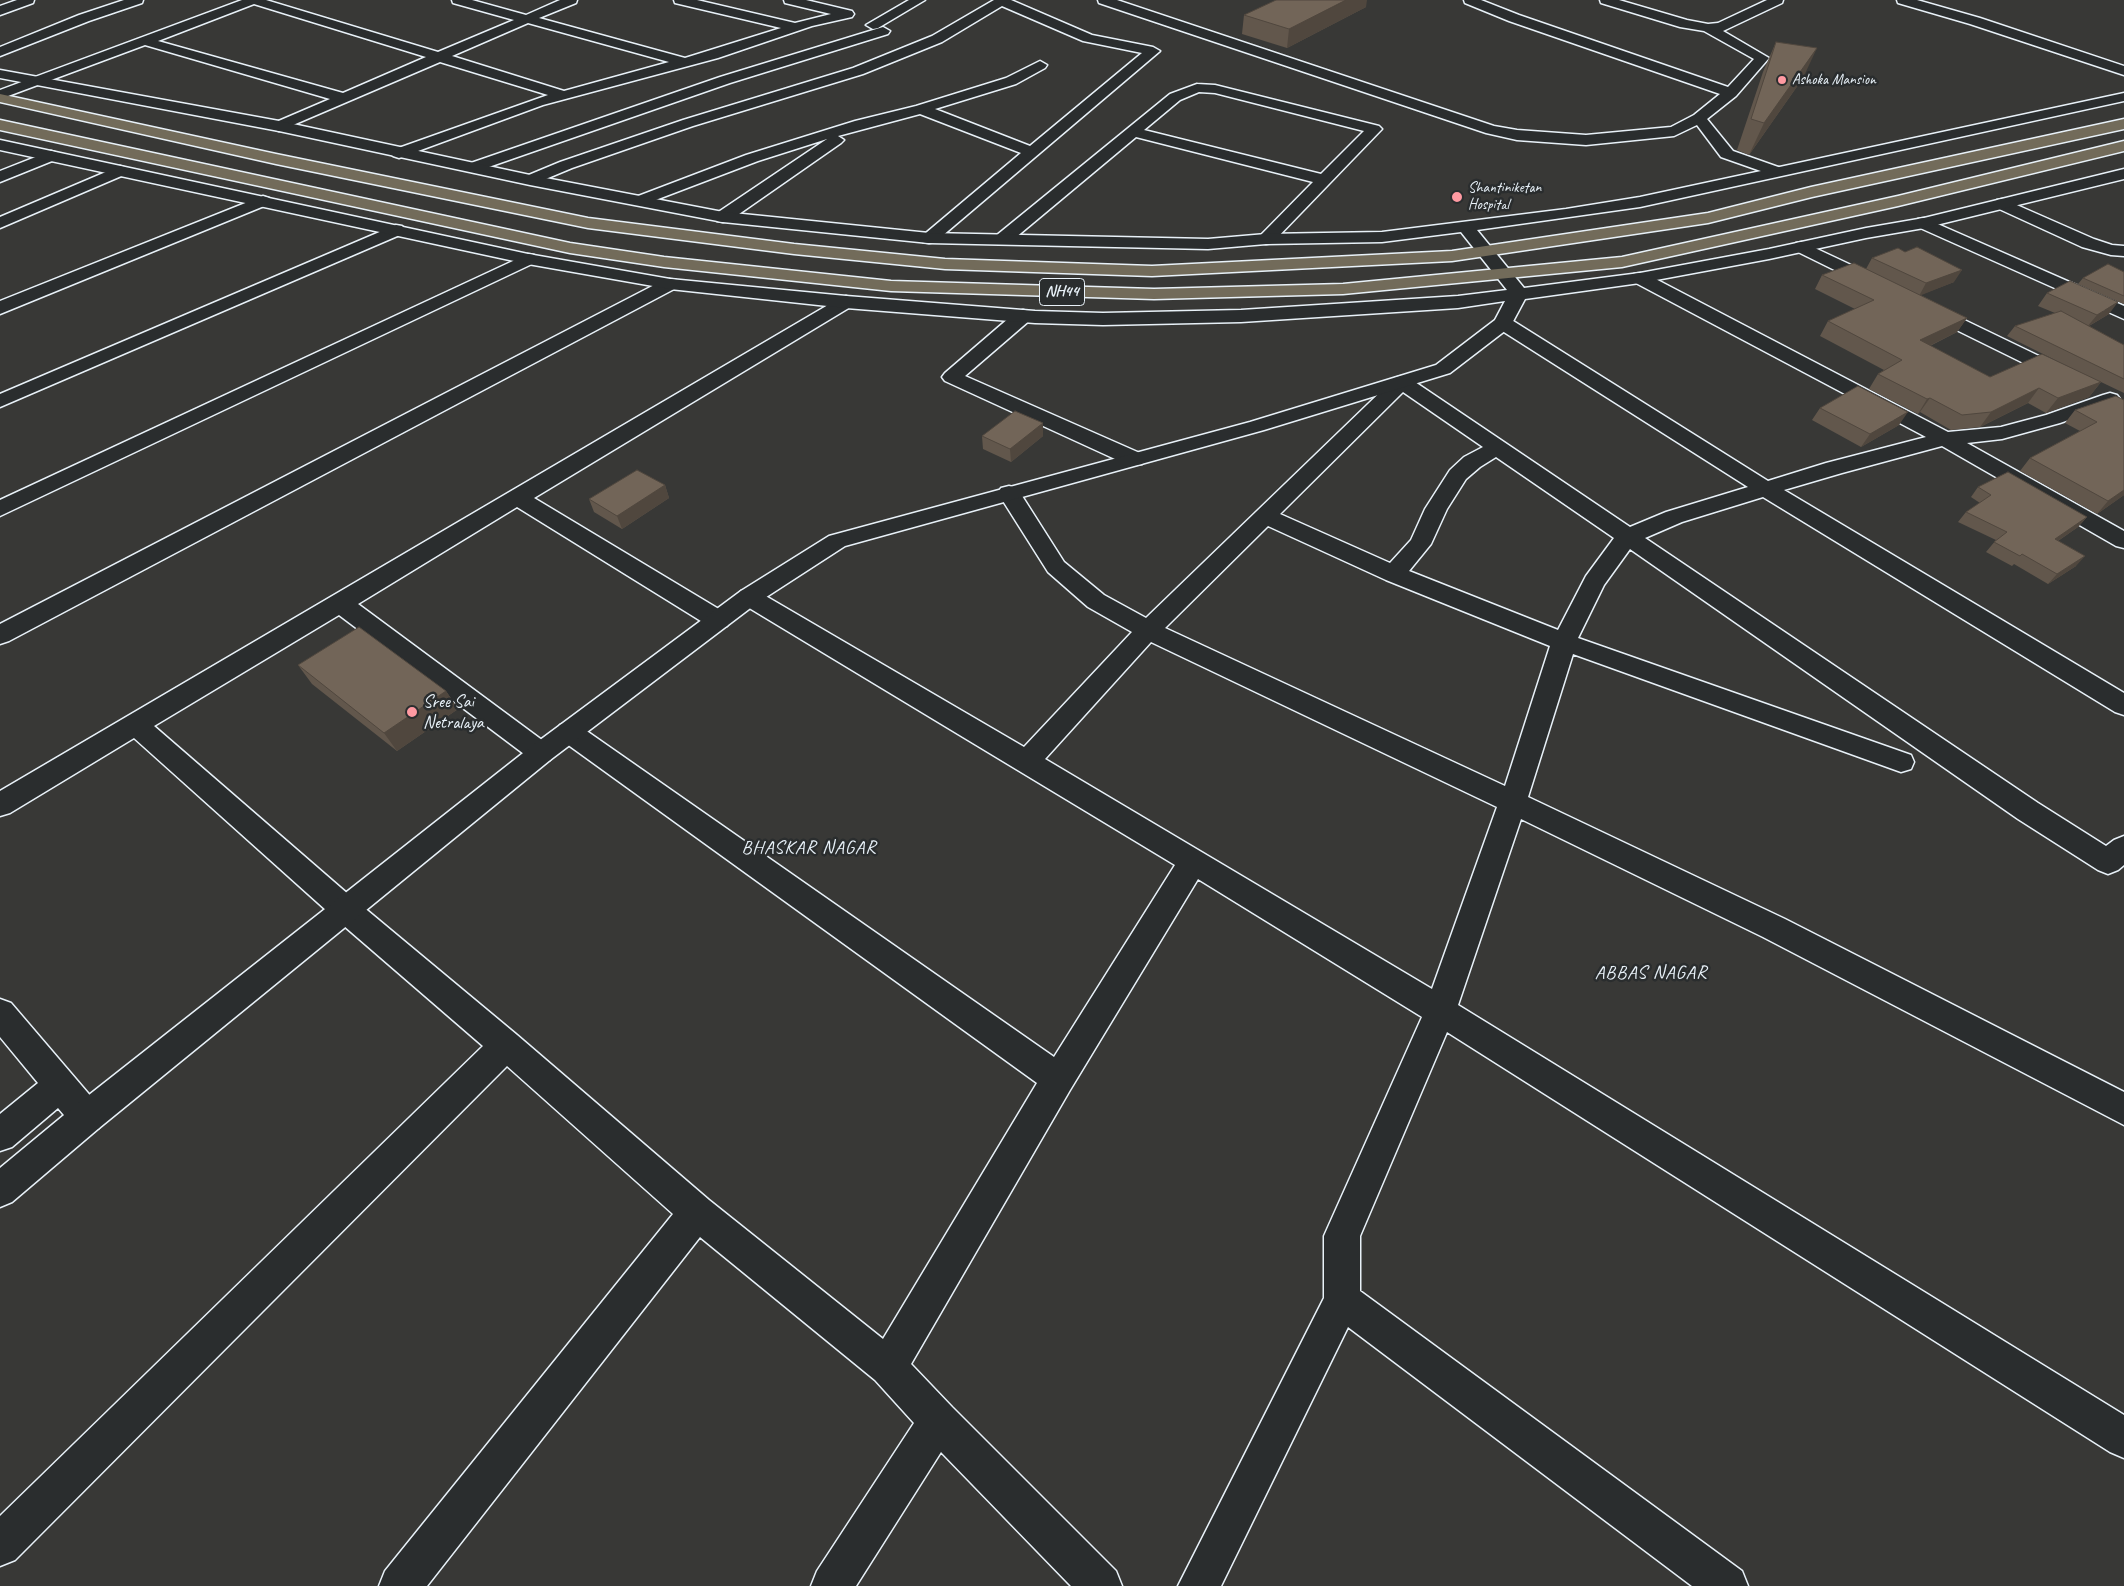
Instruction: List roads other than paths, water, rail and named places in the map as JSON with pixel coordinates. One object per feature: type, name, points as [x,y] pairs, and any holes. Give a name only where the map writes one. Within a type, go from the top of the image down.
[{"type":"highway","name":"NH44","points":[[0,97],[276,159],[588,223],[803,250],[945,264],[1152,271],[1452,256],[1485,252],[1708,218],[1811,192],[2124,124]]},
{"type":"highway","name":"NH44","points":[[0,126],[570,248],[664,262],[891,286],[1154,294],[1344,289],[1622,262],[1898,201],[2124,146]]},
{"type":"street","points":[[0,10],[28,0]]},
{"type":"street","points":[[0,52],[84,18],[137,0]]},
{"type":"street","points":[[0,97],[37,81],[254,0],[564,95]]},
{"type":"street","points":[[458,0],[685,62]]},
{"type":"street","points":[[278,126],[571,0]]},
{"type":"street","points":[[680,0],[796,27]]},
{"type":"street","points":[[474,167],[725,80],[883,32],[860,19],[790,0]]},
{"type":"street","points":[[816,6],[829,0]]},
{"type":"street","points":[[399,153],[538,102],[685,62],[796,27],[860,19],[919,0]]},
{"type":"street","points":[[530,180],[566,165],[688,123],[858,71],[909,51],[959,27],[1002,0],[1088,38],[1152,51],[929,238]]},
{"type":"street","points":[[1104,0],[1491,130],[1517,135],[1586,140],[1674,132],[1699,118],[1732,93],[1762,58],[1708,28]]},
{"type":"street","points":[[1470,0],[1514,18],[1732,93]]},
{"type":"street","points":[[1606,0],[1678,22],[1708,28],[1721,27],[1773,2]]},
{"type":"street","points":[[1754,0],[1773,2]]},
{"type":"street","points":[[1902,0],[1975,21],[2124,71]]},
{"type":"street","points":[[145,41],[344,98]]},
{"type":"street","points":[[639,201],[752,158],[860,124],[921,109],[1011,81],[1040,65]]},
{"type":"street","points":[[0,74],[278,126],[530,180],[723,217],[929,238],[1208,244],[1266,239],[1382,238],[1466,228],[1640,202],[2124,96]]},
{"type":"street","points":[[1003,239],[1175,97],[1196,88],[1215,89],[1374,128],[1322,179],[1266,239]]},
{"type":"street","points":[[921,109],[1032,152]]},
{"type":"street","points":[[1699,118],[1728,154],[1775,171]]},
{"type":"street","points":[[723,217],[860,124]]},
{"type":"street","points":[[1134,132],[1322,179]]},
{"type":"street","points":[[0,145],[528,259],[670,284],[846,302],[1023,316],[1103,318],[1240,316],[1458,302],[1640,278],[1924,223],[2124,174]]},
{"type":"street","points":[[0,177],[51,156]]},
{"type":"street","points":[[0,223],[120,170]]},
{"type":"street","points":[[0,308],[263,201]]},
{"type":"street","points":[[2003,204],[2088,243],[2111,250],[2124,251]]},
{"type":"street","points":[[1924,223],[2124,313]]},
{"type":"street","points":[[1466,228],[1519,293]]},
{"type":"street","points":[[0,401],[396,230]]},
{"type":"street","points":[[1802,247],[1890,290]]},
{"type":"street","points":[[0,509],[528,259]]},
{"type":"street","points":[[1640,278],[1945,439],[2124,541]]},
{"type":"street","points":[[0,635],[670,284]]},
{"type":"street","points":[[0,1190],[87,1117],[541,753],[749,597],[837,541],[1257,426],[1443,369],[1503,323],[1519,293]]},
{"type":"street","points":[[0,805],[846,302]]},
{"type":"street","points":[[1917,303],[2118,401]]},
{"type":"street","points":[[1023,316],[952,377],[1134,460]]},
{"type":"street","points":[[1503,323],[1766,489],[2124,705]]},
{"type":"street","points":[[1402,382],[1902,726],[2108,862],[2124,848]]},
{"type":"street","points":[[1027,761],[1148,630],[1402,382]]},
{"type":"street","points":[[1199,1586],[1342,1300],[1342,1236],[1440,1011],[1513,802],[1564,642],[1594,582],[1627,537],[1674,517],[1834,468],[1945,439],[2002,432],[2053,420],[2118,401]]},
{"type":"street","points":[[1394,574],[1420,544],[1436,509],[1458,475],[1472,462],[1496,448]]},
{"type":"street","points":[[1009,493],[1056,567],[1096,601],[1148,630],[1513,802],[1774,928],[2124,1109]]},
{"type":"street","points":[[518,498],[718,620]]},
{"type":"street","points":[[1266,516],[1394,574],[1564,642],[1901,762]]},
{"type":"street","points":[[749,597],[1027,761],[1440,1011],[2124,1438]]},
{"type":"street","points":[[339,602],[541,753]]},
{"type":"street","points":[[135,724],[346,910],[506,1045],[697,1212],[888,1367],[938,1421],[1101,1586]]},
{"type":"street","points":[[569,732],[1058,1079]]},
{"type":"street","points":[[888,1367],[1058,1079],[1193,862]]},
{"type":"street","points":[[0,1013],[87,1117]]},
{"type":"street","points":[[0,1545],[506,1045]]},
{"type":"street","points":[[0,1135],[60,1086]]},
{"type":"street","points":[[400,1586],[697,1212]]},
{"type":"street","points":[[1342,1300],[1727,1586]]},
{"type":"street","points":[[832,1586],[938,1421]]},
{"type":"place","name":"Ashoka Mansion","points":[[1782,80]]},
{"type":"place","name":"Shantiniketan Hospital","points":[[1457,197]]},
{"type":"place","name":"Sree Sai Netralaya","points":[[412,712]]},
{"type":"district","name":"BHASKAR NAGAR","points":[[809,848]]},
{"type":"district","name":"ABBAS NAGAR","points":[[1651,973]]}]
